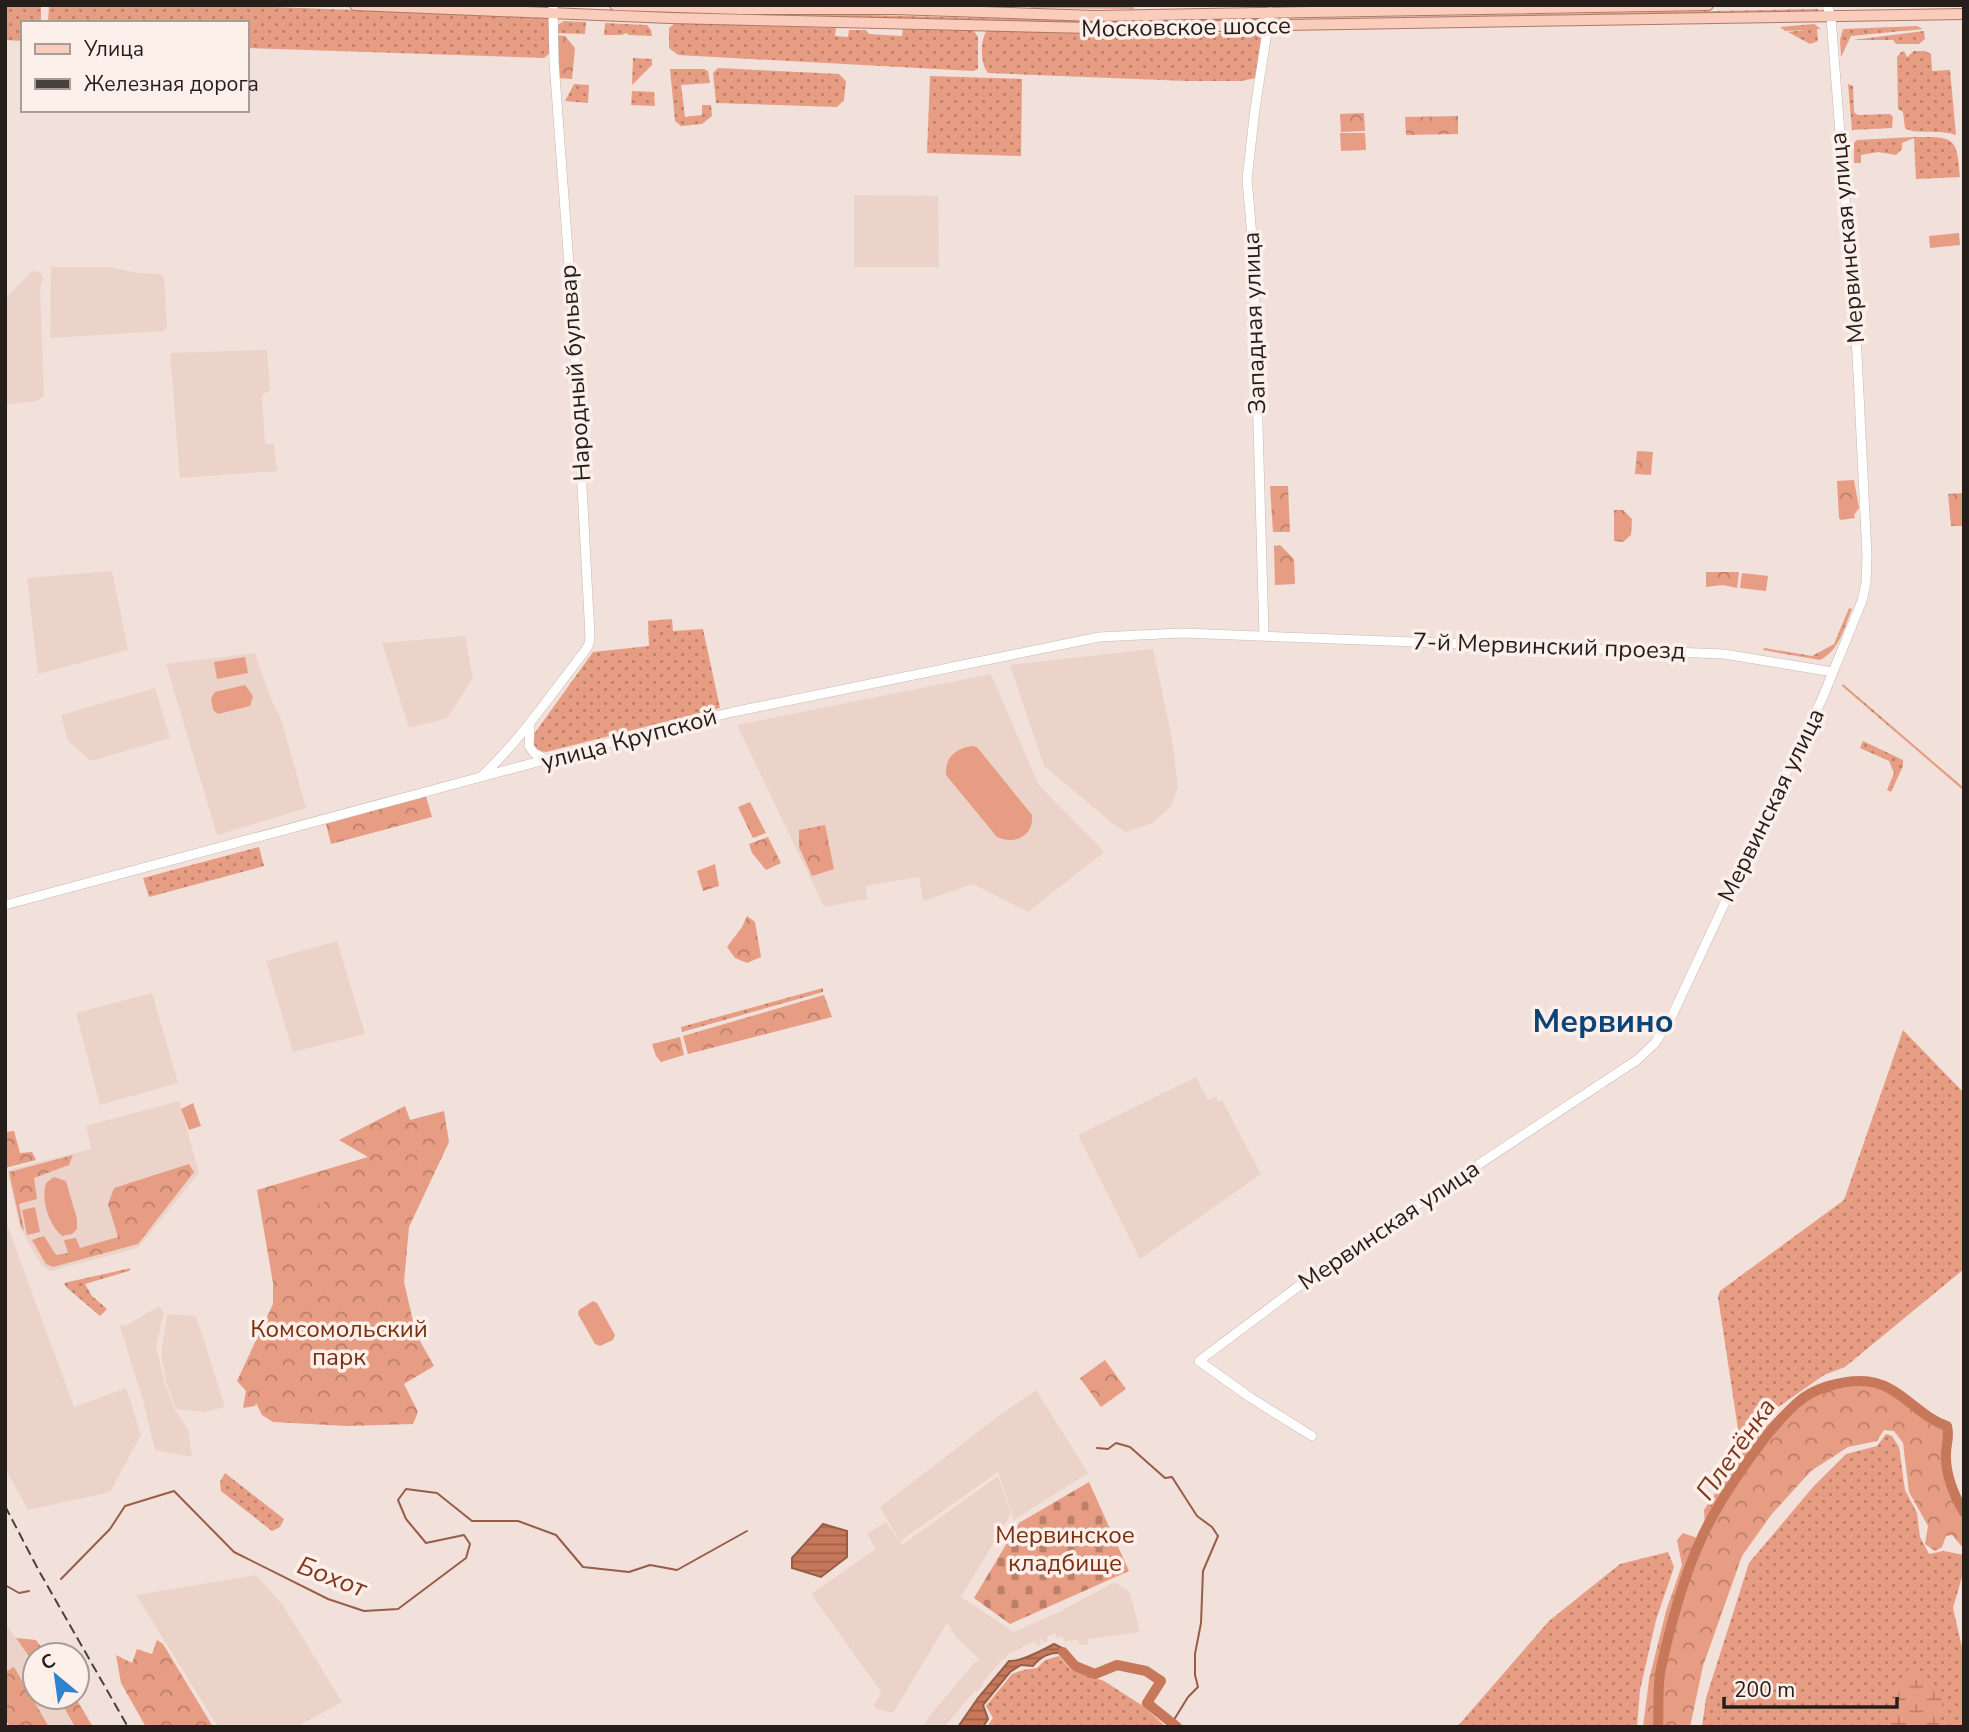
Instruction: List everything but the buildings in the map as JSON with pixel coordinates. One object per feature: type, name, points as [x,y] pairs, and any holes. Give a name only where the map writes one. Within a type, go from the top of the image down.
[{"type":"main road","name":"Московское шоссе","points":[[355,5],[665,10],[894,9],[1096,16],[1709,5]]},
{"type":"main road","name":"Московское шоссе","points":[[615,5],[665,10],[1008,27],[1268,26],[1964,14]]},
{"type":"street","name":"Мервинская улица","points":[[1312,1436],[1199,1362],[1332,1261],[1637,1060],[1655,1043],[1670,1020],[1822,699],[1862,601],[1867,556],[1857,354],[1831,17],[1826,5]]},
{"type":"street","name":"Народный бульвар","points":[[480,777],[532,722],[585,651],[590,636],[554,62],[553,9]]},
{"type":"street","name":"Западная улица","points":[[1264,636],[1254,261],[1247,179],[1270,12]]},
{"type":"street","name":"улица Крупской","points":[[5,905],[509,769],[744,709],[1099,636],[1182,633],[1264,636]]},
{"type":"street","name":"7-й Мервинский проезд","points":[[1264,636],[1724,654],[1833,672]]},
{"type":"street","points":[[532,722],[528,733],[528,746],[547,760]]},
{"type":"street","points":[[501,757],[499,761],[502,768],[509,769]]},
{"type":"shaded area","points":[[854,195],[938,196],[939,267],[854,267]]},
{"type":"shaded area","points":[[51,267],[110,267],[136,273],[160,274],[164,277],[167,328],[163,331],[50,338]]},
{"type":"shaded area","points":[[32,271],[40,272],[43,278],[40,288],[44,396],[36,401],[5,405],[5,299]]},
{"type":"shaded area","points":[[267,350],[270,390],[262,395],[265,444],[274,444],[277,471],[180,478],[170,353]]},
{"type":"shaded area","points":[[112,571],[128,650],[38,674],[27,578]]},
{"type":"shaded area","points":[[465,636],[473,678],[447,718],[409,728],[382,643]]},
{"type":"shaded area","points":[[1153,649],[1172,739],[1178,787],[1171,807],[1152,823],[1126,832],[1044,766],[1010,665]]},
{"type":"shaded area","points":[[255,653],[270,697],[281,719],[306,808],[217,835],[166,664]]},
{"type":"shaded area","points":[[991,674],[1038,784],[1104,852],[1028,912],[973,884],[923,901],[919,877],[866,886],[867,899],[824,907],[737,725]]},
{"type":"shaded area","points":[[155,688],[170,738],[91,761],[68,741],[61,715]]},
{"type":"shaded area","points":[[337,941],[365,1034],[293,1052],[266,961]]},
{"type":"shaded area","points":[[152,993],[178,1083],[100,1105],[76,1013]]},
{"type":"shaded area","points":[[1196,1077],[1208,1100],[1216,1097],[1218,1102],[1222,1100],[1261,1174],[1140,1259],[1078,1135]]},
{"type":"shaded area","points":[[179,1101],[199,1173],[138,1248],[50,1271],[42,1266],[20,1228],[7,1170],[91,1149],[86,1126]]},
{"type":"shaded area","points":[[5,1214],[74,1407],[126,1388],[141,1435],[110,1492],[28,1510],[5,1468]]},
{"type":"shaded area","points":[[159,1306],[164,1313],[156,1346],[165,1384],[175,1410],[188,1430],[192,1457],[155,1450],[120,1326],[127,1325]]},
{"type":"shaded area","points":[[167,1314],[196,1316],[225,1407],[205,1412],[176,1409],[166,1382],[161,1354]]},
{"type":"shaded area","points":[[1036,1390],[1088,1473],[1014,1520],[998,1472],[900,1541],[880,1507]]},
{"type":"shaded area","points":[[998,1476],[1011,1514],[961,1597],[1014,1632],[1115,1582],[1130,1592],[1140,1632],[1088,1639],[1088,1645],[1079,1645],[1078,1640],[1064,1641],[1063,1636],[1057,1638],[1055,1633],[1047,1637],[1048,1641],[1044,1643],[1042,1638],[1040,1639],[1041,1644],[1038,1646],[1035,1641],[1008,1654],[946,1725],[948,1727],[923,1727],[975,1662],[980,1660],[956,1637],[947,1623],[893,1713],[879,1710],[873,1706],[882,1693],[811,1594],[876,1549],[867,1534],[886,1522],[902,1545]]},
{"type":"shaded area","points":[[823,1524],[847,1531],[847,1557],[821,1577],[792,1568],[792,1558]]},
{"type":"shaded area","points":[[256,1575],[282,1604],[342,1702],[296,1727],[218,1727],[136,1595]]},
{"type":"shaded area","points":[[5,1623],[21,1645],[21,1680],[14,1668],[5,1672]]},
{"type":"shaded area","points":[[1054,1644],[1062,1648],[1064,1653],[1046,1655],[1033,1666],[1021,1665],[1010,1672],[983,1705],[988,1719],[983,1727],[958,1727],[1009,1661],[1026,1658]]},
{"type":"shaded area","points":[[40,1711],[66,1711],[75,1727],[49,1727]]},
{"type":"green space","points":[[5,5],[41,5],[41,21],[21,21],[21,41],[5,40]]},
{"type":"green space","points":[[49,5],[221,5],[546,17],[549,20],[552,51],[544,58],[248,48],[248,21],[48,21]]},
{"type":"green space","points":[[1029,5],[1129,5],[1134,6],[1134,9],[1031,8]]},
{"type":"green space","points":[[1818,9],[1818,11],[1280,19]]},
{"type":"green space","points":[[832,14],[1090,21],[1262,19],[1090,24],[798,16]]},
{"type":"green space","points":[[564,21],[586,22],[585,34],[555,33],[556,26]]},
{"type":"green space","points":[[605,23],[647,25],[652,36],[626,33],[604,35]]},
{"type":"green space","points":[[675,23],[836,28],[835,36],[848,37],[849,30],[902,36],[903,29],[974,31],[978,37],[978,69],[973,71],[678,55],[669,48],[669,28]]},
{"type":"green space","points":[[1814,24],[1821,29],[1817,29],[1818,41],[1810,44],[1788,32],[1805,30],[1785,31],[1780,27]]},
{"type":"green space","points":[[1917,26],[1923,29],[1851,36],[1841,57],[1840,40],[1843,29]]},
{"type":"green space","points":[[987,30],[1158,34],[1256,32],[1263,38],[1256,78],[1241,81],[1187,81],[988,73],[983,64],[982,52]]},
{"type":"green space","points":[[1924,31],[1925,39],[1919,44],[1896,44],[1893,40],[1853,40]]},
{"type":"green space","points":[[555,35],[565,36],[575,48],[572,79],[558,78]]},
{"type":"green space","points":[[1904,51],[1907,57],[1914,51],[1925,51],[1931,54],[1932,71],[1950,70],[1956,135],[1905,128],[1903,112],[1898,109],[1897,57]]},
{"type":"green space","points":[[633,58],[652,59],[652,65],[632,85]]},
{"type":"green space","points":[[718,68],[839,74],[846,81],[844,100],[837,107],[716,103],[713,73]]},
{"type":"green space","points":[[670,69],[708,71],[710,83],[681,85],[685,117],[702,115],[702,105],[711,105],[712,116],[702,124],[681,126],[675,121]]},
{"type":"green space","points":[[930,76],[1022,79],[1021,156],[927,153]]},
{"type":"green space","points":[[574,84],[589,85],[588,103],[565,101]]},
{"type":"green space","points":[[1848,84],[1853,86],[1854,112],[1858,115],[1890,114],[1893,117],[1892,128],[1852,130]]},
{"type":"green space","points":[[632,91],[654,92],[655,106],[631,105]]},
{"type":"green space","points":[[1364,113],[1365,131],[1341,132],[1340,114]]},
{"type":"green space","points":[[1458,116],[1458,134],[1406,135],[1405,117]]},
{"type":"green space","points":[[1340,133],[1365,133],[1366,150],[1341,151]]},
{"type":"green space","points":[[1938,137],[1951,142],[1957,153],[1960,177],[1916,179],[1914,138],[1902,143],[1902,149],[1896,155],[1878,152],[1861,155],[1861,163],[1854,163],[1854,143],[1857,140]]},
{"type":"green space","points":[[1959,233],[1960,245],[1930,248],[1929,236]]},
{"type":"green space","points":[[1637,451],[1653,452],[1651,475],[1635,474]]},
{"type":"green space","points":[[1854,480],[1859,508],[1855,518],[1841,520],[1837,481]]},
{"type":"green space","points":[[1270,486],[1288,486],[1290,532],[1273,532]]},
{"type":"green space","points":[[1964,493],[1964,523],[1962,526],[1951,526],[1948,494]]},
{"type":"green space","points":[[1614,510],[1623,510],[1632,519],[1631,535],[1623,542],[1614,541]]},
{"type":"green space","points":[[1280,545],[1294,559],[1295,584],[1275,585],[1274,546]]},
{"type":"green space","points":[[1706,572],[1739,572],[1737,588],[1723,585],[1706,587]]},
{"type":"green space","points":[[1742,573],[1768,576],[1766,591],[1740,588]]},
{"type":"green space","points":[[1849,608],[1852,609],[1840,638],[1832,651],[1820,660],[1763,650],[1764,648],[1812,656],[1834,644]]},
{"type":"green space","points":[[672,619],[673,631],[703,629],[720,708],[546,752],[536,750],[533,744],[534,734],[593,652],[649,646],[648,621]]},
{"type":"green space","points":[[245,657],[248,673],[217,679],[214,662]]},
{"type":"green space","points":[[1843,684],[1964,788],[1964,791],[1842,686]]},
{"type":"green space","points":[[245,685],[253,696],[250,706],[218,714],[213,710],[211,698],[215,692]]},
{"type":"green space","points":[[1863,741],[1903,760],[1903,766],[1891,792],[1887,790],[1894,773],[1889,761],[1860,748]]},
{"type":"green space","points":[[972,746],[977,747],[1032,815],[1030,828],[1022,837],[1010,840],[997,837],[946,775],[947,763],[952,755]]},
{"type":"green space","points":[[426,796],[432,817],[331,844],[326,824]]},
{"type":"green space","points":[[750,802],[766,833],[753,838],[738,807]]},
{"type":"green space","points":[[825,825],[834,869],[812,876],[799,847],[799,830]]},
{"type":"green space","points":[[768,837],[781,863],[766,870],[752,853],[749,844]]},
{"type":"green space","points":[[259,847],[264,866],[149,897],[143,878]]},
{"type":"green space","points":[[715,864],[719,886],[703,891],[697,871]]},
{"type":"green space","points":[[747,916],[755,922],[761,957],[747,963],[735,958],[727,947]]},
{"type":"green space","points":[[823,988],[823,992],[682,1032],[681,1027]]},
{"type":"green space","points":[[824,995],[832,1017],[688,1054],[683,1036]]},
{"type":"green space","points":[[1903,1030],[1964,1093],[1964,1269],[1845,1367],[1824,1375],[1741,1433],[1738,1429],[1718,1297],[1720,1291],[1844,1200]]},
{"type":"green space","points":[[680,1037],[684,1055],[661,1062],[652,1044]]},
{"type":"green space","points":[[193,1103],[201,1126],[189,1130],[181,1109]]},
{"type":"green space","name":"Комсомольский парк","points":[[405,1106],[410,1120],[444,1111],[449,1142],[409,1227],[404,1282],[416,1334],[434,1366],[404,1384],[418,1412],[413,1424],[347,1426],[273,1422],[262,1415],[256,1403],[255,1406],[243,1408],[246,1391],[237,1381],[273,1304],[273,1283],[257,1190],[368,1157],[339,1140]]},
{"type":"green space","points":[[14,1131],[20,1153],[32,1152],[36,1160],[5,1168],[5,1132]]},
{"type":"green space","points":[[73,1155],[69,1165],[34,1178],[37,1199],[19,1204],[24,1230],[21,1227],[9,1172]]},
{"type":"green space","points":[[189,1164],[194,1172],[138,1244],[53,1267],[46,1264],[32,1240],[44,1236],[56,1255],[68,1253],[64,1240],[76,1238],[80,1248],[118,1237],[108,1204],[114,1188]]},
{"type":"green space","points":[[54,1177],[66,1181],[77,1219],[77,1229],[72,1234],[62,1236],[47,1211],[44,1197],[46,1183]]},
{"type":"green space","points":[[322,1184],[324,1204],[301,1209],[298,1190]]},
{"type":"green space","points":[[35,1207],[40,1232],[27,1235],[22,1210]]},
{"type":"green space","points":[[131,1268],[129,1271],[85,1284],[92,1296],[107,1309],[100,1316],[64,1283]]},
{"type":"green space","points":[[593,1301],[597,1303],[615,1335],[613,1340],[600,1346],[595,1344],[578,1314],[579,1310]]},
{"type":"green space","points":[[1105,1360],[1126,1389],[1101,1407],[1080,1378]]},
{"type":"green space","points":[[1841,1382],[1882,1383],[1912,1402],[1917,1411],[1928,1415],[1934,1422],[1947,1426],[1949,1435],[1945,1455],[1950,1480],[1964,1512],[1964,1549],[1952,1535],[1946,1536],[1942,1547],[1935,1551],[1925,1544],[1928,1526],[1909,1492],[1903,1443],[1894,1431],[1884,1430],[1877,1441],[1848,1447],[1811,1471],[1771,1515],[1742,1556],[1703,1666],[1690,1727],[1643,1727],[1649,1680],[1666,1611],[1682,1565],[1677,1540],[1683,1533],[1697,1538],[1705,1525],[1704,1510],[1723,1482],[1737,1454],[1779,1414],[1789,1411],[1798,1401],[1821,1389]]},
{"type":"green space","points":[[1886,1434],[1892,1436],[1899,1447],[1905,1490],[1917,1513],[1920,1537],[1929,1554],[1944,1551],[1964,1555],[1964,1570],[1953,1608],[1964,1656],[1964,1727],[1702,1727],[1706,1698],[1749,1563],[1813,1487],[1846,1454],[1877,1446]]},
{"type":"green space","points":[[225,1473],[284,1519],[280,1527],[272,1531],[221,1491],[220,1482]]},
{"type":"green space","name":"Мервинское кладбище","points":[[1089,1482],[1129,1571],[1010,1624],[974,1598],[1019,1523]]},
{"type":"green space","points":[[1668,1552],[1674,1567],[1656,1620],[1640,1690],[1637,1727],[1457,1727],[1549,1621],[1620,1564]]},
{"type":"green space","points":[[16,1638],[37,1641],[21,1641],[21,1645]]},
{"type":"green space","points":[[157,1640],[163,1644],[213,1727],[146,1727],[121,1683],[116,1655],[132,1663],[137,1649],[152,1654]]},
{"type":"green space","points":[[1059,1656],[1071,1670],[1104,1681],[1143,1706],[1166,1727],[987,1727],[993,1718],[986,1706],[1012,1674],[1037,1668],[1045,1660]]},
{"type":"green space","points":[[14,1667],[21,1679],[21,1711],[40,1711],[49,1727],[10,1727],[5,1719],[5,1672]]},
{"type":"green space","points":[[1908,1669],[1944,1695],[1938,1727],[1882,1727],[1888,1720]]},
{"type":"green space","points":[[66,1711],[83,1711],[93,1727],[75,1727]]},
{"type":"waterway","name":"Плетёнка","points":[[1658,1727],[1661,1668],[1686,1576],[1698,1546],[1716,1510],[1742,1470],[1770,1432],[1803,1398],[1819,1389],[1844,1382],[1874,1383],[1886,1387],[1947,1426],[1947,1469],[1964,1512]]},
{"type":"waterway","points":[[1097,1448],[1108,1449],[1116,1443],[1130,1447],[1165,1478],[1172,1477],[1197,1516],[1212,1527],[1218,1536],[1203,1571],[1201,1623],[1195,1654],[1198,1687],[1188,1697],[1172,1723]]},
{"type":"waterway","name":"Бохот","points":[[61,1579],[110,1529],[125,1506],[174,1491],[234,1552],[328,1599],[364,1611],[398,1609],[466,1558],[470,1544],[464,1535],[426,1543],[406,1519],[398,1500],[406,1489],[437,1493],[472,1521],[518,1521],[556,1535],[583,1567],[629,1572],[650,1565],[677,1570],[747,1531]]},
{"type":"waterway","name":"Бохот","points":[[5,1585],[19,1593],[29,1591]]},
{"type":"waterway","points":[[1063,1652],[1075,1666],[1095,1674],[1117,1665],[1146,1671],[1161,1681],[1147,1703],[1177,1727]]},
{"type":"railway","points":[[5,1506],[128,1727]]},
{"type":"district","name":"Мервино","points":[[1603,1021]]}]
